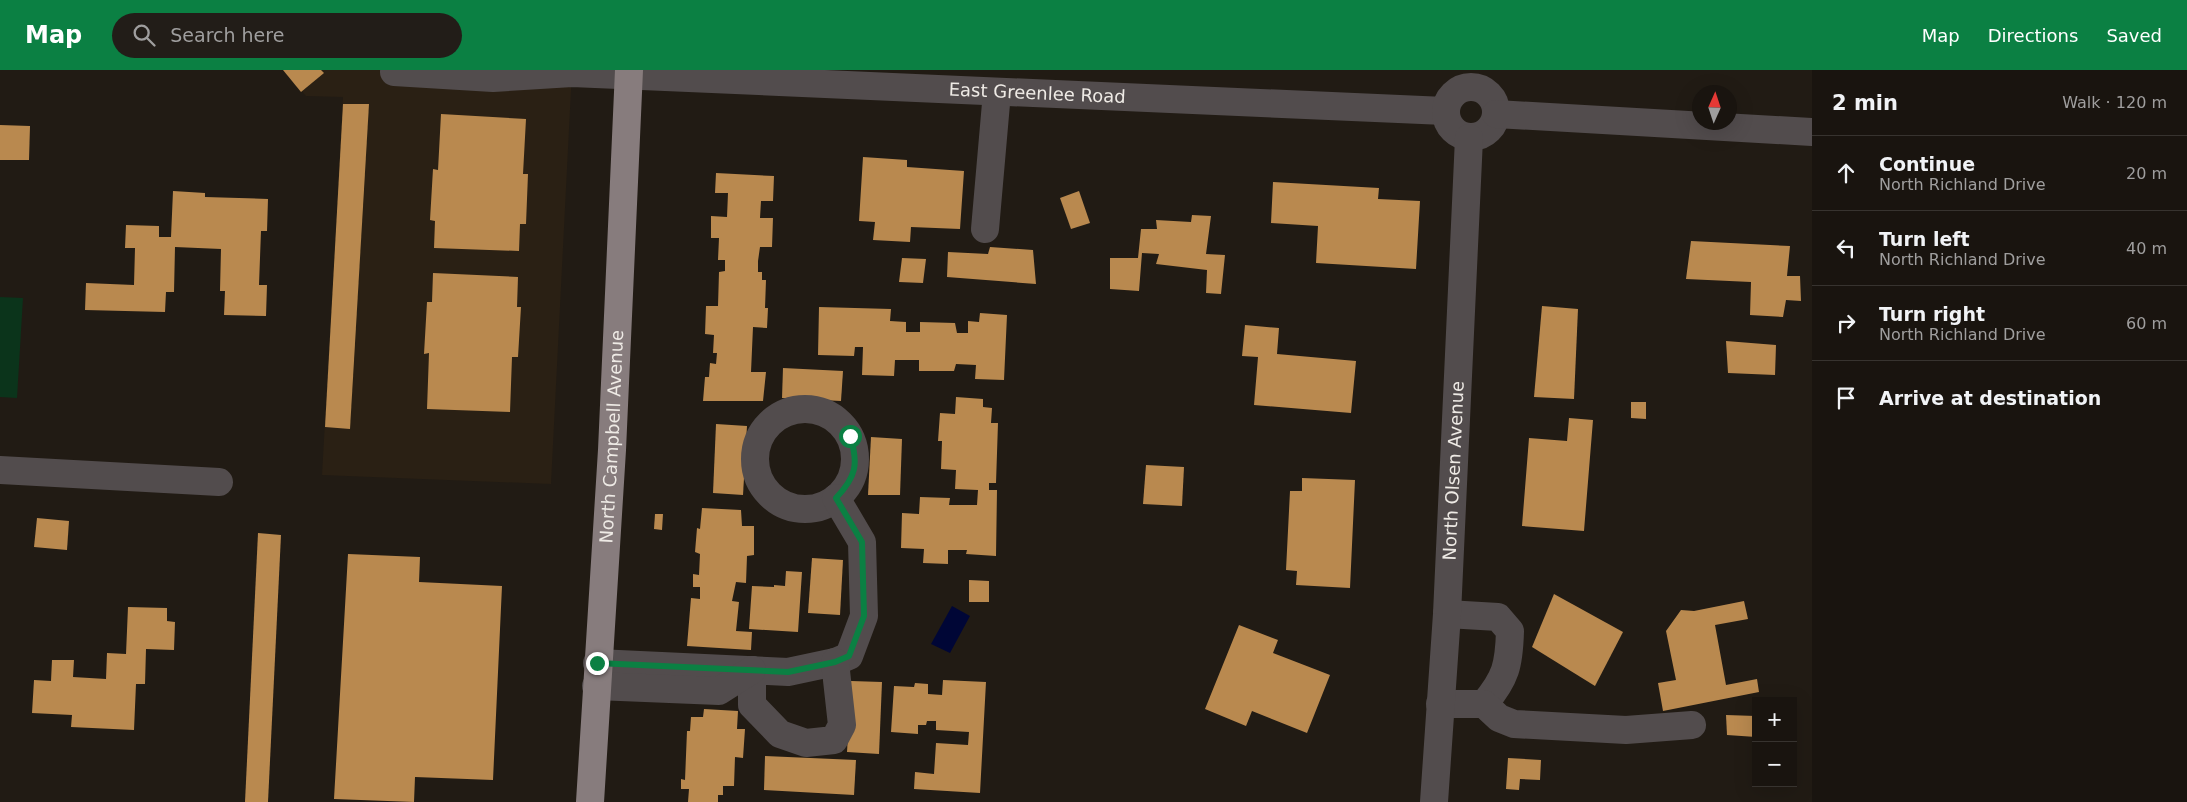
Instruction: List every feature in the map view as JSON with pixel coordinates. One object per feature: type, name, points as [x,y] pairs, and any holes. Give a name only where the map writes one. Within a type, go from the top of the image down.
[{"type":"main road","name":"North Campbell Avenue","points":[[590,802],[612,450],[629,73]]},
{"type":"street","name":"East Greenlee Road","points":[[394,72],[493,78],[572,73],[629,73],[1446,112]]},
{"type":"street","points":[[1472,78],[1487,92],[1496,106],[1496,114],[1490,129],[1477,137],[1469,138],[1461,136],[1450,126],[1446,112],[1451,97],[1464,88],[1472,78]]},
{"type":"street","points":[[985,229],[997,92]]},
{"type":"street","points":[[1496,114],[1812,132]]},
{"type":"street","name":"North Olsen Avenue","points":[[1434,802],[1447,614],[1469,138]]},
{"type":"street","points":[[0,470],[219,482]]},
{"type":"street","points":[[597,674],[719,690],[752,670],[788,672],[835,662],[849,656],[864,616],[862,542],[836,498]]},
{"type":"street","points":[[1447,614],[1498,616],[1510,631],[1509,661],[1496,690],[1484,704]]},
{"type":"street","points":[[752,670],[752,705],[780,734],[806,743],[834,740],[842,725],[835,662]]},
{"type":"street","points":[[1440,704],[1484,704],[1499,718],[1514,724],[1626,730],[1692,725]]},
{"type":"shaded area","points":[[283,70],[572,70],[551,484],[322,475],[343,97],[306,96]]},
{"type":"shaded area","points":[[952,606],[970,616],[950,653],[931,644]]},
{"type":"green space","points":[[0,297],[23,298],[17,398],[0,397]]},
{"type":"building","points":[[283,70],[321,70],[324,73],[301,92]]},
{"type":"building","points":[[343,104],[369,104],[350,429],[325,427]]},
{"type":"building","points":[[441,114],[526,119],[523,174],[528,174],[526,224],[520,224],[519,251],[434,248],[435,221],[430,220],[433,169],[438,170]]},
{"type":"building","points":[[0,125],[30,126],[29,160],[0,160]]},
{"type":"building","points":[[863,157],[907,160],[907,167],[964,171],[960,229],[911,227],[910,242],[873,240],[875,222],[859,221]]},
{"type":"building","points":[[716,173],[774,176],[773,201],[761,201],[760,218],[773,218],[772,247],[760,247],[758,261],[758,272],[762,272],[762,280],[766,280],[765,308],[768,308],[767,328],[753,327],[751,372],[766,372],[763,401],[703,401],[705,377],[709,377],[710,363],[716,364],[717,353],[713,353],[714,335],[705,334],[706,306],[718,306],[719,272],[725,271],[725,260],[718,260],[719,238],[711,238],[711,216],[727,217],[728,193],[715,193]]},
{"type":"building","points":[[1273,182],[1379,188],[1378,199],[1420,201],[1416,269],[1316,263],[1318,226],[1271,223]]},
{"type":"building","points":[[173,191],[205,193],[205,197],[268,199],[267,231],[261,231],[259,285],[267,285],[266,316],[224,315],[225,291],[220,291],[221,249],[175,247],[174,292],[166,292],[165,312],[85,310],[86,283],[134,285],[135,248],[125,248],[126,225],[159,226],[159,237],[171,237]]},
{"type":"building","points":[[1079,191],[1090,223],[1071,229],[1060,198]]},
{"type":"building","points":[[1192,215],[1211,216],[1206,254],[1225,255],[1221,294],[1206,293],[1207,270],[1156,264],[1159,254],[1142,253],[1139,291],[1110,289],[1110,258],[1138,258],[1141,229],[1157,229],[1156,220],[1191,222]]},
{"type":"building","points":[[1691,241],[1790,246],[1787,276],[1800,276],[1801,301],[1786,300],[1783,317],[1750,315],[1751,282],[1686,279]]},
{"type":"building","points":[[990,247],[1033,250],[1036,284],[947,277],[948,252],[988,254]]},
{"type":"building","points":[[902,258],[926,259],[923,283],[899,282]]},
{"type":"building","points":[[433,273],[518,277],[517,307],[521,307],[518,357],[512,357],[510,412],[427,409],[429,353],[424,354],[427,302],[432,302]]},
{"type":"building","points":[[1542,306],[1578,309],[1574,399],[1534,397]]},
{"type":"building","points":[[819,307],[891,309],[890,321],[906,322],[906,332],[920,332],[920,322],[955,323],[957,333],[968,333],[968,321],[979,322],[980,313],[1007,315],[1004,380],[975,379],[976,365],[956,364],[954,371],[919,371],[919,360],[895,360],[894,376],[862,375],[863,347],[855,347],[854,356],[818,355]]},
{"type":"building","points":[[1245,325],[1279,328],[1277,354],[1356,361],[1351,413],[1254,405],[1258,357],[1242,356]]},
{"type":"building","points":[[1726,341],[1776,345],[1775,375],[1728,373]]},
{"type":"building","points":[[783,368],[843,371],[841,401],[782,398]]},
{"type":"building","points":[[956,397],[983,399],[983,407],[992,408],[991,423],[998,423],[996,483],[989,483],[989,490],[997,490],[996,556],[966,554],[967,550],[948,550],[948,564],[923,563],[924,549],[901,548],[902,513],[919,514],[920,497],[950,498],[949,505],[977,505],[978,490],[955,489],[956,470],[941,469],[942,441],[938,441],[940,413],[955,414]]},
{"type":"building","points":[[1631,402],[1646,402],[1646,419],[1631,418]]},
{"type":"building","points":[[1569,418],[1593,420],[1584,531],[1522,526],[1529,438],[1567,441]]},
{"type":"building","points":[[716,424],[747,426],[743,495],[713,493]]},
{"type":"building","points":[[871,437],[902,439],[900,495],[868,495]]},
{"type":"building","points":[[1146,465],[1184,467],[1182,506],[1143,504]]},
{"type":"building","points":[[1302,478],[1355,480],[1350,588],[1296,585],[1297,571],[1286,570],[1290,491],[1302,491]]},
{"type":"building","points":[[702,508],[741,510],[742,526],[754,526],[754,555],[747,556],[746,583],[736,582],[732,601],[739,602],[736,631],[752,632],[751,650],[687,646],[691,598],[700,599],[700,587],[693,587],[693,574],[699,575],[700,554],[695,552],[697,528],[700,529]]},
{"type":"building","points":[[655,514],[663,514],[662,530],[654,529]]},
{"type":"building","points":[[37,518],[69,521],[67,550],[34,547]]},
{"type":"building","points":[[258,533],[281,535],[268,802],[245,802]]},
{"type":"building","points":[[348,554],[420,557],[419,582],[502,586],[493,780],[415,777],[414,802],[334,799]]},
{"type":"building","points":[[812,558],[843,560],[840,615],[808,613]]},
{"type":"building","points":[[786,571],[802,572],[798,632],[749,629],[752,586],[785,586]]},
{"type":"building","points":[[969,580],[989,581],[989,602],[969,602]]},
{"type":"building","points":[[1554,594],[1623,632],[1595,686],[1532,647]]},
{"type":"building","points":[[1744,601],[1748,619],[1715,625],[1726,685],[1757,679],[1759,692],[1663,711],[1658,683],[1676,680],[1666,631],[1681,610],[1694,611]]},
{"type":"building","points":[[128,607],[167,608],[167,621],[175,622],[174,650],[146,649],[145,684],[136,684],[134,730],[71,727],[72,715],[32,713],[34,680],[51,681],[52,660],[74,660],[73,677],[106,679],[107,653],[126,654]]},
{"type":"building","points":[[1239,625],[1278,640],[1273,653],[1330,675],[1307,733],[1252,711],[1246,726],[1205,709]]},
{"type":"building","points":[[943,680],[986,682],[980,793],[914,789],[915,772],[934,774],[936,743],[968,745],[969,732],[936,730],[936,721],[927,721],[926,725],[918,725],[918,734],[891,732],[894,686],[914,687],[915,683],[928,684],[928,694],[942,695]]},
{"type":"building","points":[[851,681],[882,682],[879,754],[847,752]]},
{"type":"building","points":[[704,709],[738,711],[737,729],[745,729],[743,758],[735,757],[734,786],[723,786],[723,795],[718,795],[718,802],[688,802],[689,789],[681,789],[681,779],[685,780],[687,731],[690,731],[691,717],[703,717]]},
{"type":"building","points":[[1726,715],[1752,716],[1752,737],[1727,735]]},
{"type":"building","points":[[765,756],[856,760],[854,795],[764,790]]},
{"type":"building","points":[[1508,758],[1541,760],[1540,780],[1520,779],[1519,790],[1506,789]]},
{"type":"route","points":[[597,663],[788,672],[835,662],[849,656],[864,616],[862,542],[836,498],[848,486],[854,470],[855,453],[850,436]]}]
